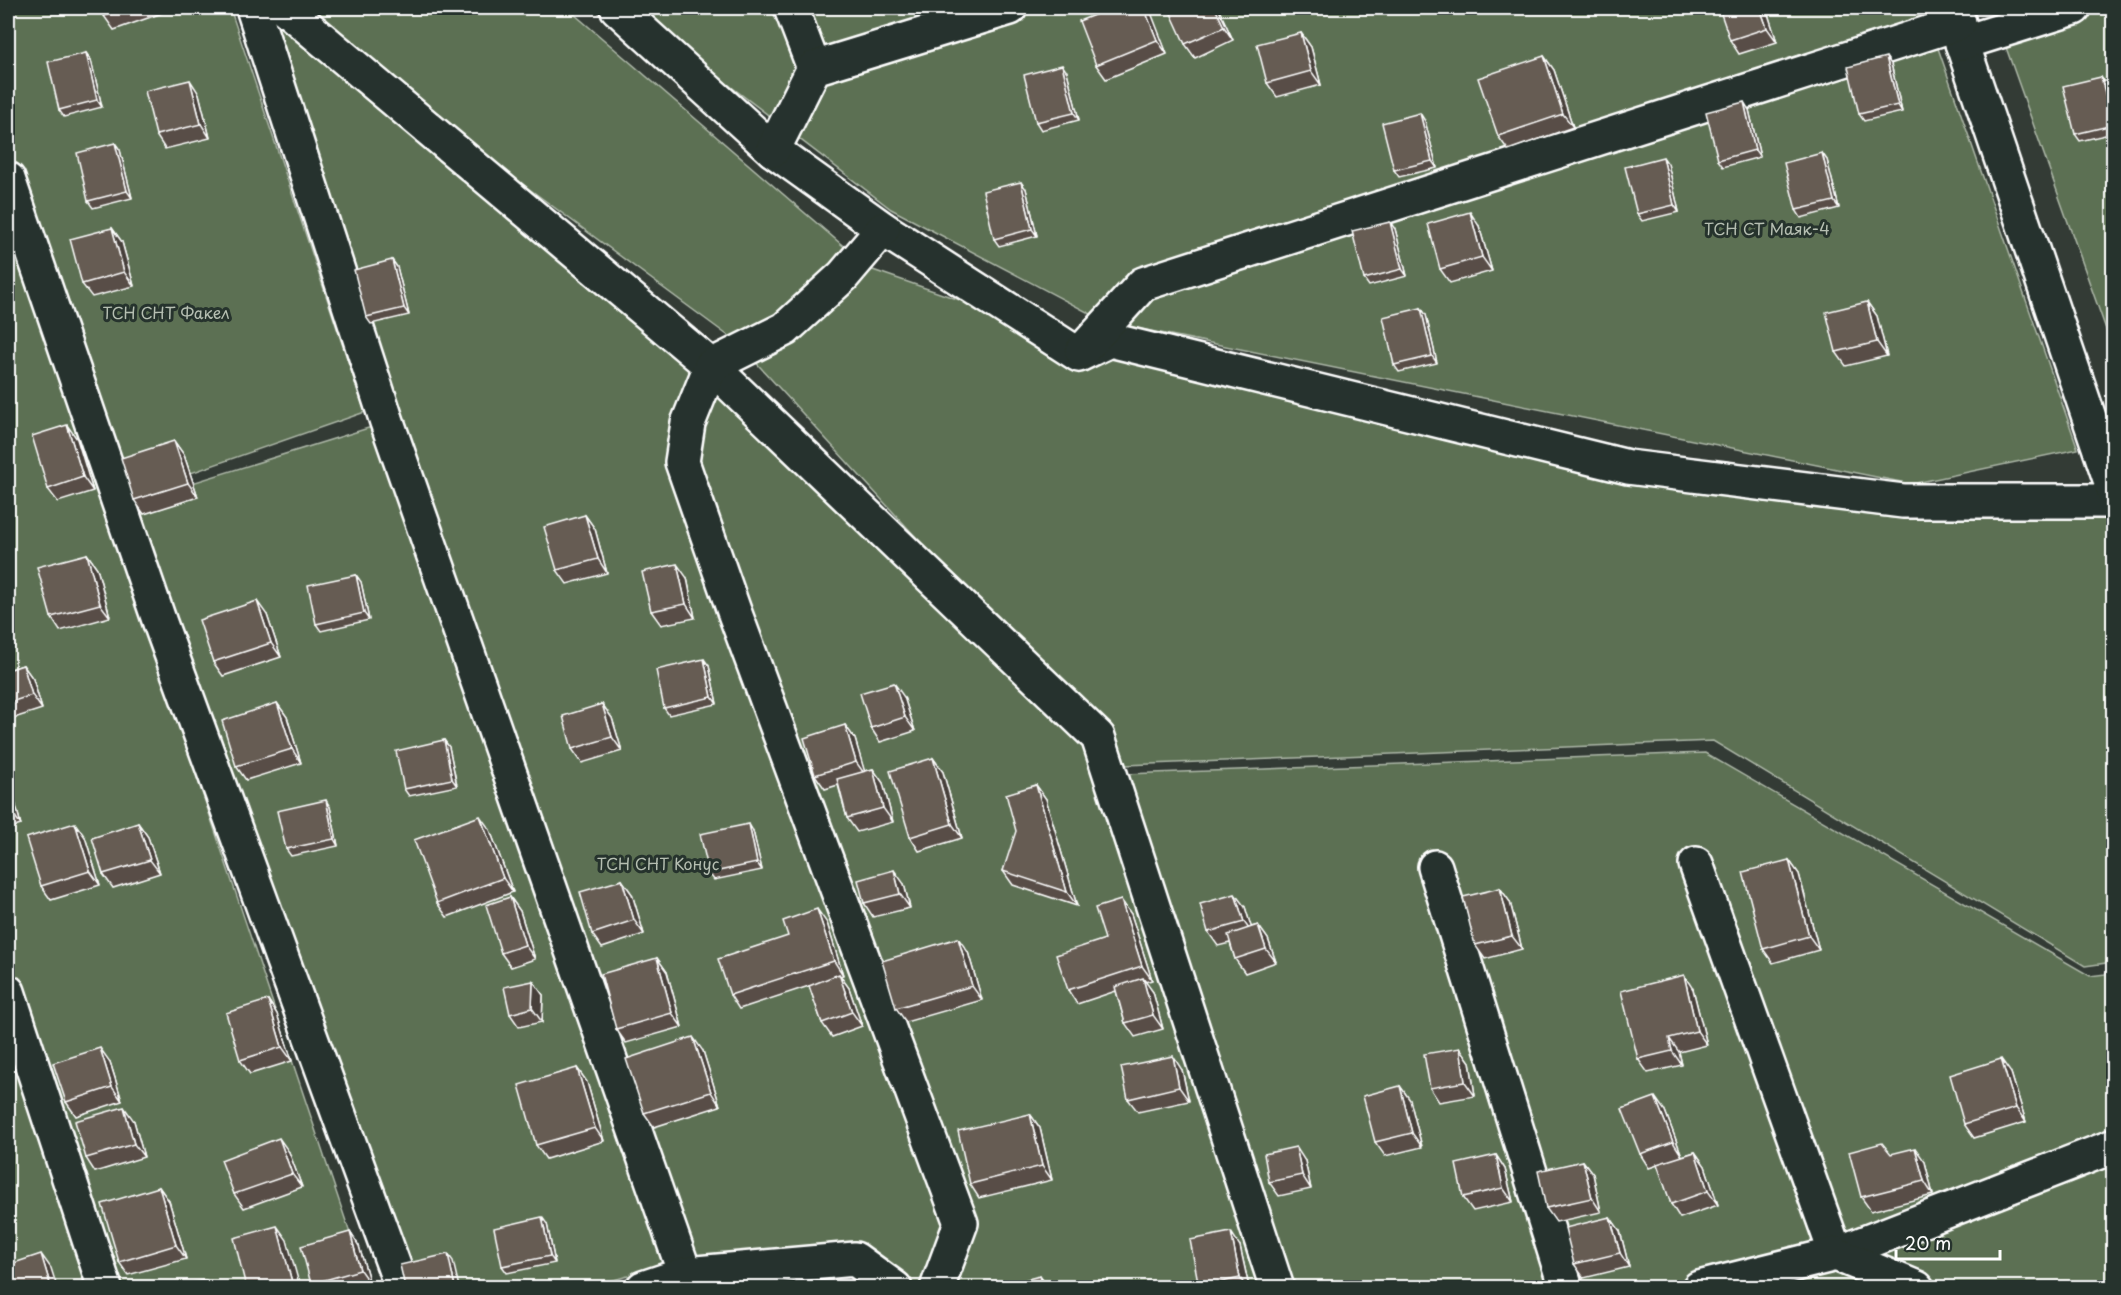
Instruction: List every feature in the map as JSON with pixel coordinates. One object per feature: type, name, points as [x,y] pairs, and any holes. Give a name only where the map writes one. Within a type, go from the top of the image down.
[{"type":"street","points":[[253,8],[386,419],[685,1274]]},
{"type":"street","points":[[285,8],[711,366],[1098,737],[1277,1287]]},
{"type":"street","points":[[617,8],[773,150],[883,229],[1079,355]]},
{"type":"street","points":[[791,8],[814,68]]},
{"type":"street","points":[[773,150],[814,68],[1010,8]]},
{"type":"street","points":[[1079,355],[1143,284],[1958,24],[2074,8]]},
{"type":"street","points":[[1958,24],[2114,491]]},
{"type":"street","points":[[8,179],[160,623],[402,1287]]},
{"type":"street","points":[[883,229],[843,276],[785,329],[711,366],[688,423],[682,462],[734,611],[962,1223],[937,1287]]},
{"type":"street","points":[[1079,355],[1110,340],[1628,467],[1904,501],[2114,501]]},
{"type":"street","points":[[1696,864],[1836,1254],[1917,1287]]},
{"type":"street","points":[[1435,867],[1566,1287]]},
{"type":"street","points":[[8,992],[105,1287]]},
{"type":"street","points":[[1700,1287],[1836,1254],[2114,1146]]},
{"type":"street","points":[[643,1287],[685,1274],[855,1259],[895,1287]]},
{"type":"green space","name":"ТСН СНТ Факел","points":[[8,8],[230,8],[365,412],[105,503],[368,1287],[8,1287]]},
{"type":"green space","name":"ТСН СНТ Конус","points":[[268,8],[742,371],[1125,774],[1705,753],[2090,976],[2113,973],[2113,1287],[910,1288],[854,1245],[669,1264],[590,1287],[384,1287],[112,508],[375,426]]},
{"type":"green space","points":[[284,8],[567,8],[870,269],[1142,363],[1641,483],[1893,518],[2104,494],[2114,503],[2113,962],[2085,966],[1713,741],[1125,765],[738,343]]},
{"type":"green space","name":"ТСН СТ Маяк-4","points":[[628,8],[1924,8],[2078,449],[1911,484],[1106,322],[891,209]]},
{"type":"green space","points":[[1992,8],[2113,8],[2113,349]]},
{"type":"building","points":[[101,8],[128,8],[104,16]]},
{"type":"building","points":[[1112,8],[1144,8],[1157,40],[1096,65],[1079,21]]},
{"type":"building","points":[[1215,8],[1224,27],[1185,44],[1169,9]]},
{"type":"building","points":[[1719,8],[1760,8],[1767,28],[1730,40]]},
{"type":"building","points":[[1301,33],[1311,71],[1267,83],[1257,44]]},
{"type":"building","points":[[86,53],[97,100],[59,110],[48,62]]},
{"type":"building","points":[[1544,56],[1563,114],[1498,136],[1478,78]]},
{"type":"building","points":[[1886,57],[1898,105],[1859,114],[1848,67]]},
{"type":"building","points":[[1062,65],[1074,113],[1036,122],[1024,75]]},
{"type":"building","points":[[2101,77],[2113,125],[2075,134],[2063,86]]},
{"type":"building","points":[[190,80],[201,124],[156,135],[145,91]]},
{"type":"building","points":[[1744,102],[1755,150],[1718,160],[1706,112]]},
{"type":"building","points":[[1420,113],[1432,161],[1394,170],[1382,123]]},
{"type":"building","points":[[115,143],[127,191],[88,201],[77,153]]},
{"type":"building","points":[[1822,153],[1834,201],[1796,210],[1784,163]]},
{"type":"building","points":[[1663,157],[1674,205],[1637,214],[1625,167]]},
{"type":"building","points":[[1021,182],[1032,229],[994,239],[983,191]]},
{"type":"building","points":[[1470,212],[1482,257],[1440,269],[1428,224]]},
{"type":"building","points":[[1390,222],[1402,269],[1364,279],[1352,231]]},
{"type":"building","points":[[112,228],[124,272],[82,284],[70,239]]},
{"type":"building","points":[[392,260],[404,308],[366,317],[354,270]]},
{"type":"building","points":[[1867,302],[1877,342],[1836,352],[1826,312]]},
{"type":"building","points":[[1421,308],[1432,356],[1394,365],[1383,317]]},
{"type":"building","points":[[67,425],[83,477],[48,489],[32,436]]},
{"type":"building","points":[[174,441],[188,483],[134,500],[121,458]]},
{"type":"building","points":[[585,515],[598,559],[557,570],[544,527]]},
{"type":"building","points":[[87,554],[100,604],[51,617],[37,567]]},
{"type":"building","points":[[677,564],[686,604],[651,611],[642,572]]},
{"type":"building","points":[[356,575],[364,613],[316,624],[308,585]]},
{"type":"building","points":[[257,601],[271,643],[213,662],[199,620]]},
{"type":"building","points":[[704,659],[712,697],[664,708],[656,670]]},
{"type":"building","points":[[23,665],[32,695],[8,703],[8,670]]},
{"type":"building","points":[[894,683],[905,717],[871,728],[860,693]]},
{"type":"building","points":[[277,703],[292,749],[236,766],[222,721]]},
{"type":"building","points":[[602,704],[612,737],[572,749],[563,716]]},
{"type":"building","points":[[845,725],[856,762],[815,775],[804,738]]},
{"type":"building","points":[[444,740],[452,779],[404,789],[396,751]]},
{"type":"building","points":[[933,758],[952,824],[910,837],[890,771]]},
{"type":"building","points":[[873,769],[883,808],[847,818],[837,779]]},
{"type":"building","points":[[1036,785],[1067,892],[1003,871],[1016,831],[1006,794]]},
{"type":"building","points":[[326,800],[334,839],[286,849],[277,811]]},
{"type":"building","points":[[480,816],[503,878],[437,903],[414,840]]},
{"type":"building","points":[[75,823],[90,871],[41,886],[26,838]]},
{"type":"building","points":[[138,823],[150,860],[103,874],[92,838]]},
{"type":"building","points":[[749,824],[757,863],[709,873],[700,834]]},
{"type":"building","points":[[1789,860],[1809,936],[1763,949],[1743,872]]},
{"type":"building","points":[[894,870],[900,894],[864,903],[858,880]]},
{"type":"building","points":[[622,880],[634,920],[592,934],[580,892]]},
{"type":"building","points":[[1500,888],[1512,936],[1475,945],[1463,897]]},
{"type":"building","points":[[1235,894],[1244,922],[1208,932],[1200,904]]},
{"type":"building","points":[[510,897],[525,945],[501,953],[486,905]]},
{"type":"building","points":[[1121,900],[1142,966],[1068,990],[1056,955],[1105,939],[1095,908]]},
{"type":"building","points":[[817,909],[834,961],[730,995],[718,959],[788,936],[783,921]]},
{"type":"building","points":[[1258,925],[1266,949],[1235,959],[1228,935]]},
{"type":"building","points":[[958,938],[972,986],[896,1008],[882,961]]},
{"type":"building","points":[[657,958],[672,1013],[616,1029],[601,974]]},
{"type":"building","points":[[839,974],[852,1012],[822,1023],[809,986]]},
{"type":"building","points":[[1684,975],[1697,1031],[1669,1038],[1672,1051],[1638,1059],[1621,991]]},
{"type":"building","points":[[1143,978],[1153,1015],[1125,1023],[1115,987]]},
{"type":"building","points":[[533,981],[532,1008],[510,1014],[504,987]]},
{"type":"building","points":[[268,1000],[282,1047],[240,1060],[226,1013]]},
{"type":"building","points":[[693,1037],[711,1092],[644,1113],[626,1059]]},
{"type":"building","points":[[100,1048],[112,1087],[66,1102],[53,1063]]},
{"type":"building","points":[[1460,1048],[1465,1082],[1430,1088],[1424,1054]]},
{"type":"building","points":[[1173,1056],[1179,1087],[1128,1099],[1121,1067]]},
{"type":"building","points":[[2001,1059],[2016,1108],[1964,1124],[1950,1075]]},
{"type":"building","points":[[577,1068],[595,1128],[536,1145],[519,1085]]},
{"type":"building","points":[[1400,1086],[1412,1133],[1375,1142],[1363,1096]]},
{"type":"building","points":[[1655,1097],[1673,1142],[1640,1154],[1622,1109]]},
{"type":"building","points":[[124,1107],[134,1144],[86,1158],[75,1121]]},
{"type":"building","points":[[1030,1114],[1042,1166],[970,1184],[958,1131]]},
{"type":"building","points":[[279,1138],[292,1174],[234,1194],[221,1160]]},
{"type":"building","points":[[1882,1143],[1891,1154],[1915,1148],[1924,1181],[1861,1197],[1849,1152]]},
{"type":"building","points":[[1296,1147],[1302,1175],[1269,1182],[1264,1154]]},
{"type":"building","points":[[1695,1152],[1708,1191],[1671,1204],[1657,1164]]},
{"type":"building","points":[[1496,1155],[1503,1188],[1463,1197],[1456,1164]]},
{"type":"building","points":[[1583,1161],[1592,1198],[1546,1208],[1538,1171]]},
{"type":"building","points":[[159,1187],[176,1245],[119,1262],[102,1204]]},
{"type":"building","points":[[542,1217],[550,1256],[502,1266],[494,1228]]},
{"type":"building","points":[[1610,1217],[1620,1253],[1574,1264],[1565,1228]]},
{"type":"building","points":[[277,1226],[293,1286],[246,1287],[234,1238]]},
{"type":"building","points":[[350,1232],[360,1270],[311,1284],[301,1246]]},
{"type":"building","points":[[1231,1232],[1240,1278],[1199,1287],[1190,1240]]},
{"type":"building","points":[[41,1254],[51,1287],[8,1287],[8,1265]]},
{"type":"building","points":[[448,1254],[455,1287],[405,1287],[400,1265]]},
{"type":"building","points":[[1040,1276],[1043,1287],[996,1287]]},
{"type":"building","points":[[206,1280],[207,1287],[171,1287]]}]
